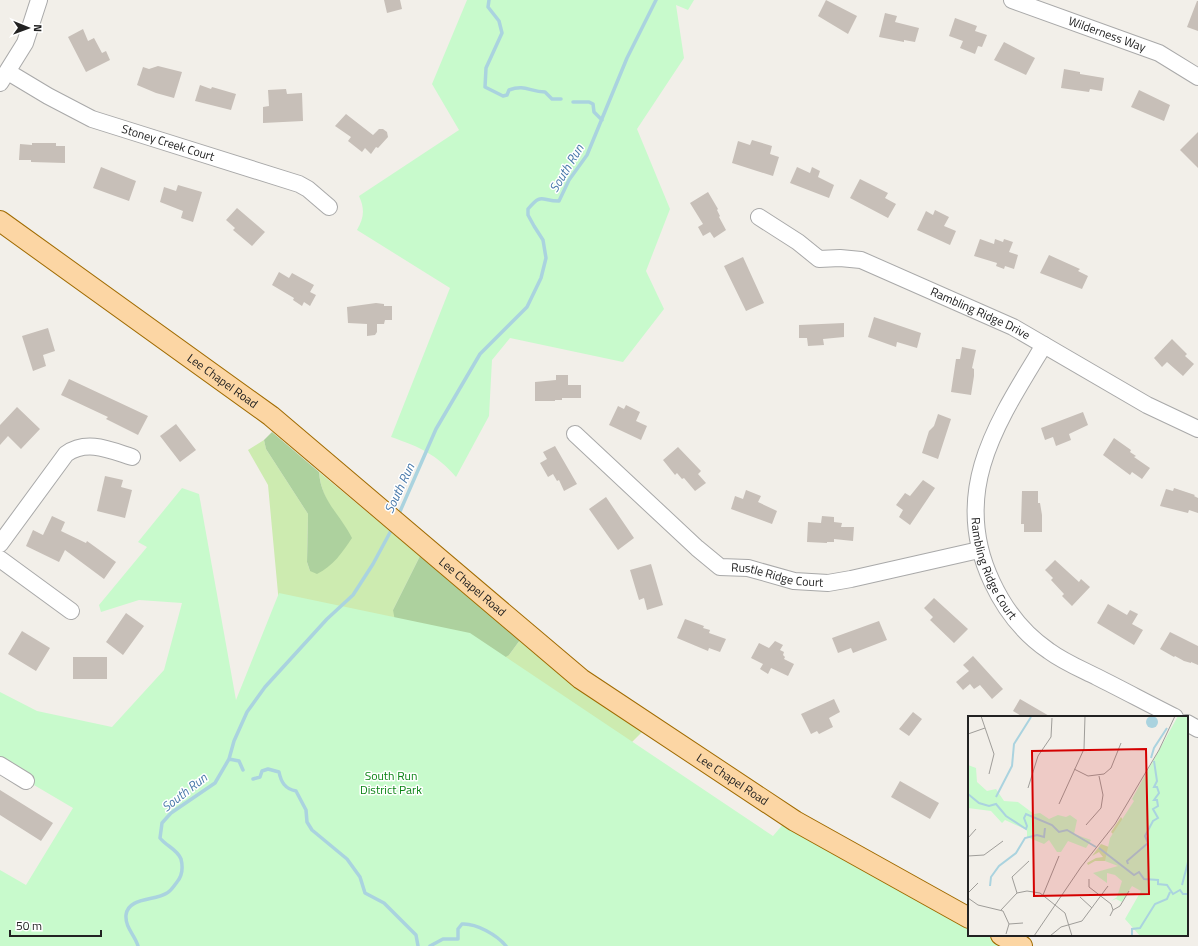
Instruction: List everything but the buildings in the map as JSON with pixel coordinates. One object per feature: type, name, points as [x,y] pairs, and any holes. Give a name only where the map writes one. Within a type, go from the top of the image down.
[{"type":"main road","name":"Lee Chapel Road","points":[[0,221],[128,314],[232,386],[271,416],[431,553],[581,678],[795,821],[968,917]]},
{"type":"main road","points":[[1003,936],[1022,946]]},
{"type":"street","points":[[4,78],[25,43],[39,0]]},
{"type":"street","name":"Wilderness Way","points":[[1012,0],[1153,51],[1182,66],[1198,77]]},
{"type":"street","name":"Stoney Creek Court","points":[[4,78],[48,96],[92,119],[299,184],[308,189],[329,207]]},
{"type":"street","name":"Rambling Ridge Drive","points":[[759,216],[798,242],[819,259],[853,258],[861,260],[1013,327],[1147,404],[1198,428]]},
{"type":"street","name":"Rambling Ridge Court","points":[[1044,345],[991,438],[982,462],[976,505],[979,550],[985,567],[1005,606],[1015,620],[1038,643],[1070,664],[1173,716]]},
{"type":"street","name":"Rustle Ridge Court","points":[[575,434],[720,567],[748,568],[794,580],[828,583],[851,580],[979,550]]},
{"type":"street","points":[[0,544],[66,454],[75,448],[92,446],[132,457]]},
{"type":"street","points":[[0,559],[71,610]]},
{"type":"street","points":[[1188,724],[1198,729]]},
{"type":"street","points":[[0,765],[26,781]]},
{"type":"green space","points":[[467,0],[694,0],[688,10],[676,5],[684,58],[637,129],[670,209],[646,271],[664,309],[623,362],[510,338],[492,360],[489,416],[456,477],[441,462],[427,452],[411,444],[391,437],[450,288],[357,230],[363,213],[359,196],[459,130],[432,84]]},
{"type":"green space","points":[[272,432],[319,472],[320,482],[327,499],[352,538],[341,554],[328,567],[317,574],[310,571],[307,562],[308,514],[266,449],[264,440]]},
{"type":"green space","points":[[264,440],[266,449],[308,514],[307,562],[310,571],[348,532],[325,497],[319,472],[420,556],[393,610],[509,655],[520,640],[643,731],[632,742],[616,748],[279,604],[268,485],[248,450]]},
{"type":"green space","name":"South Run District Park","points":[[182,488],[199,494],[236,700],[279,593],[470,633],[773,836],[785,822],[968,926],[968,936],[987,936],[1009,946],[0,946],[0,870],[26,885],[73,808],[0,765],[0,692],[37,711],[112,727],[164,670],[182,603],[139,600],[101,612],[99,605],[147,547],[138,542]]},
{"type":"green space","points":[[420,556],[520,640],[509,655],[499,661],[395,621],[393,610]]},
{"type":"waterway","points":[[489,0],[488,7],[499,21],[502,33],[486,68],[485,87],[503,96],[507,95],[509,90],[523,88],[545,92],[552,99],[561,99]]},
{"type":"waterway","name":"South Run","points":[[398,516],[436,429],[480,354],[527,307],[541,278],[546,258],[543,240],[528,215],[528,209],[539,199],[559,201],[569,180],[587,155],[627,58],[656,0]]},
{"type":"waterway","points":[[573,102],[589,102],[593,104],[594,112],[602,120]]},
{"type":"waterway","name":"South Run","points":[[138,946],[127,924],[126,915],[128,909],[137,902],[162,896],[168,892],[179,880],[182,871],[181,859],[174,850],[160,838],[162,823],[171,813],[215,783],[229,759],[234,741],[247,712],[265,687],[327,619],[353,595],[373,564],[393,527]]},
{"type":"waterway","points":[[229,759],[239,761],[243,770]]},
{"type":"waterway","points":[[253,779],[260,777],[262,771],[268,769],[279,772],[286,787],[296,791],[306,810],[307,822],[312,830],[347,859],[360,877],[365,893],[384,903],[416,935],[418,946]]},
{"type":"waterway","points":[[430,946],[443,939],[458,939],[458,929],[462,924],[474,925],[486,930],[506,946]]}]
